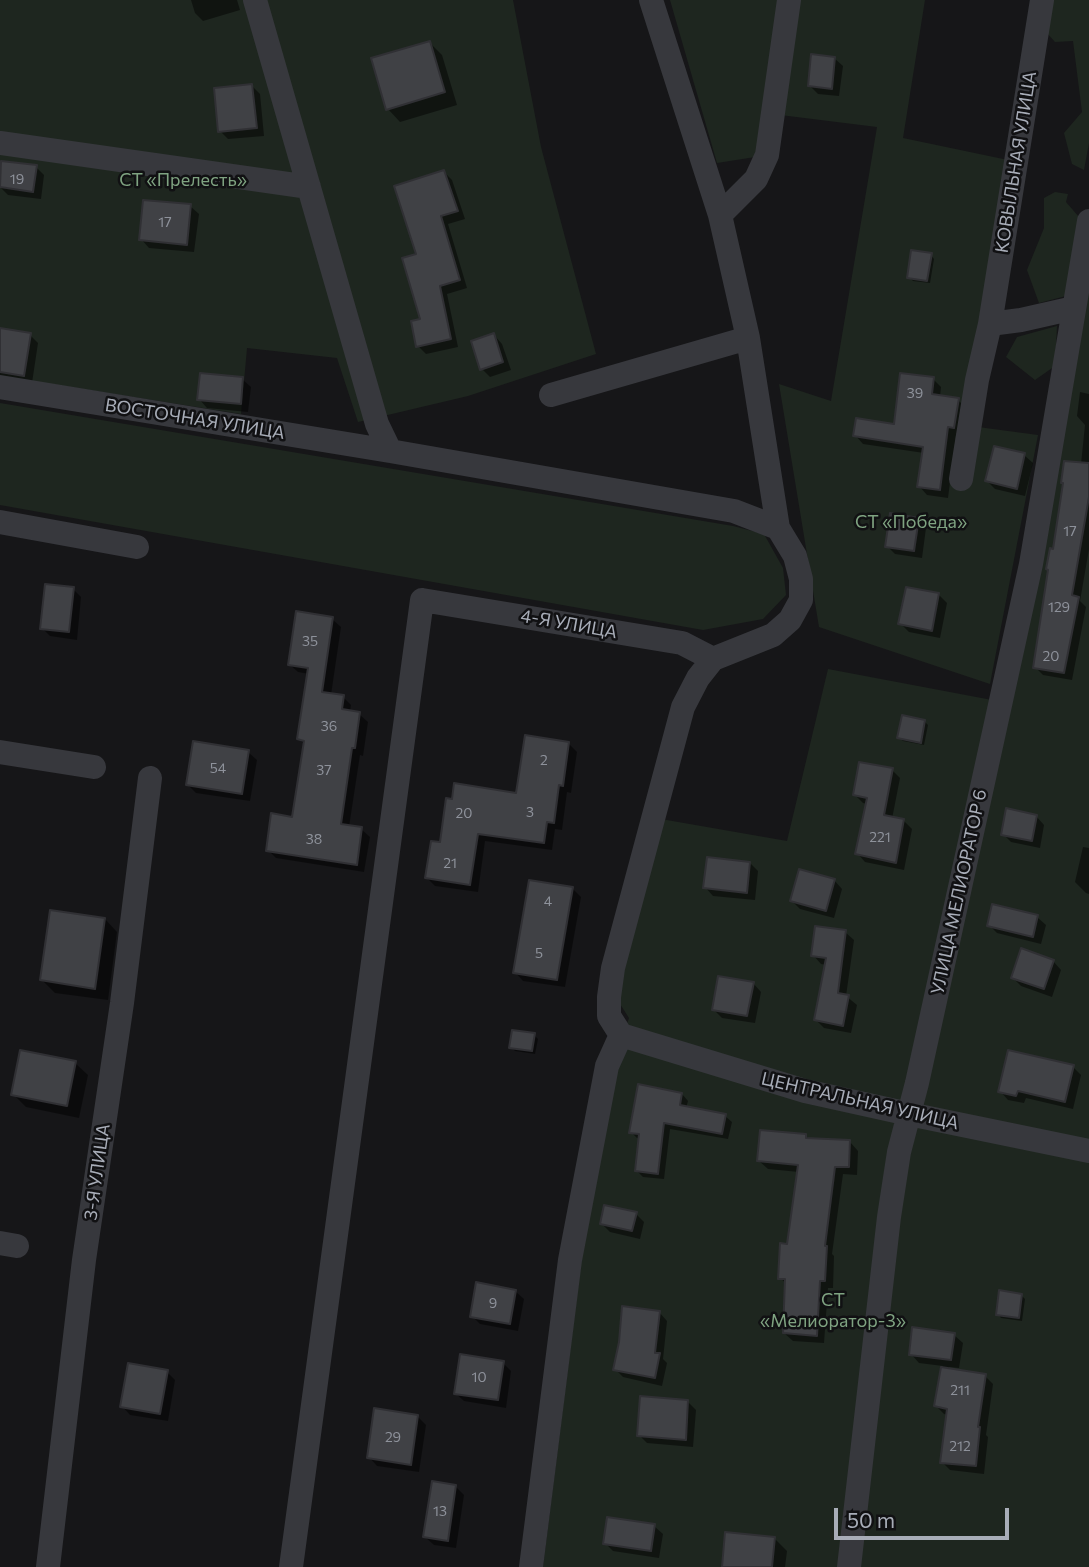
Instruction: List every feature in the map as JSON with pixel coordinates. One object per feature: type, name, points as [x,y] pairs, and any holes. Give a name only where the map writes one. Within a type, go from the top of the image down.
[{"type":"street","points":[[255,0],[377,424],[390,451]]},
{"type":"street","points":[[531,1567],[570,1260],[607,1066],[621,1035],[610,1016],[609,997],[613,968],[683,707],[698,678],[713,659],[773,635],[790,620],[801,600],[801,579],[795,556],[778,528],[748,338],[722,223],[651,0]]},
{"type":"street","points":[[722,223],[756,179],[767,155],[789,0]]},
{"type":"street","name":"КОВЫЛЬНАЯ УЛИЦА","points":[[961,479],[976,380],[990,324],[1042,0]]},
{"type":"street","points":[[0,143],[309,187]]},
{"type":"street","name":"УЛИЦА МЕЛИОРАТОР 6","points":[[849,1567],[889,1217],[899,1152],[917,1083],[1031,564],[1089,220]]},
{"type":"street","points":[[990,324],[1074,308]]},
{"type":"street","points":[[551,395],[748,338]]},
{"type":"street","name":"ВОСТОЧНАЯ УЛИЦА","points":[[0,387],[734,511],[778,528]]},
{"type":"street","points":[[0,522],[137,547]]},
{"type":"street","name":"4-Я УЛИЦА","points":[[291,1567],[422,600],[682,643],[713,659]]},
{"type":"street","points":[[0,751],[94,767]]},
{"type":"street","name":"3-Я УЛИЦА","points":[[48,1567],[84,1260],[122,1003],[150,778]]},
{"type":"street","name":"ЦЕНТРАЛЬНАЯ УЛИЦА","points":[[621,1035],[805,1091],[1089,1151]]},
{"type":"green space","name":"СТ «Прелесть»","points":[[0,0],[513,0],[541,147],[596,354],[468,396],[358,422],[337,358],[247,348],[241,414],[0,376]]},
{"type":"green space","name":"СТ «Победа»","points":[[670,0],[925,0],[903,138],[1008,160],[963,425],[1038,435],[990,684],[819,627],[779,384],[831,401],[877,127],[764,113],[755,157],[717,163]]},
{"type":"green space","points":[[1051,0],[1089,0],[1089,143],[1084,170],[1072,164],[1064,133],[1082,112],[1073,41],[1055,42],[1046,32]]},
{"type":"green space","points":[[1055,192],[1068,194],[1066,202],[1079,217],[1066,296],[1039,303],[1027,270],[1044,228],[1044,198]]},
{"type":"green space","name":"СТ «Мелиоратор-3»","points":[[1089,255],[1089,1567],[543,1567],[586,1223],[612,1067],[629,1018],[615,996],[661,819],[787,841],[828,669],[1008,703]]},
{"type":"green space","points":[[1057,326],[1055,366],[1035,380],[1006,357],[1017,337]]},
{"type":"green space","points":[[0,403],[733,526],[764,534],[783,568],[786,595],[763,619],[703,630],[0,505]]},
{"type":"building","points":[[430,41],[445,92],[386,110],[371,58]]},
{"type":"building","points":[[811,54],[835,57],[832,89],[808,86]]},
{"type":"building","points":[[252,84],[257,128],[218,132],[214,88]]},
{"type":"building","points":[[1,161],[37,165],[33,192],[0,187]]},
{"type":"building","points":[[444,170],[458,211],[441,216],[460,280],[440,286],[451,339],[416,347],[411,321],[420,319],[402,258],[416,254],[394,186]]},
{"type":"building","points":[[143,200],[191,204],[187,245],[139,240]]},
{"type":"building","points":[[911,250],[932,253],[927,281],[907,278]]},
{"type":"building","points":[[0,328],[31,333],[24,376],[0,372]]},
{"type":"building","points":[[494,333],[503,362],[480,370],[471,341]]},
{"type":"building","points":[[200,373],[243,377],[241,404],[197,400]]},
{"type":"building","points":[[900,373],[934,377],[932,394],[959,398],[954,428],[948,427],[940,490],[917,487],[923,447],[853,436],[856,418],[894,424]]},
{"type":"building","points":[[994,446],[1025,453],[1017,489],[985,481]]},
{"type":"building","points":[[1064,461],[1089,463],[1089,497],[1072,595],[1079,597],[1064,673],[1033,668],[1048,570],[1046,569],[1050,548],[1053,549],[1063,483]]},
{"type":"building","points":[[890,513],[919,518],[914,551],[885,547]]},
{"type":"building","points":[[45,584],[74,587],[69,632],[40,629]]},
{"type":"building","points":[[906,587],[939,593],[932,631],[898,624]]},
{"type":"building","points":[[296,611],[333,617],[322,692],[344,695],[342,709],[360,712],[341,824],[362,827],[357,865],[266,851],[271,813],[292,817],[304,741],[297,739],[308,668],[288,665]]},
{"type":"building","points":[[902,715],[925,720],[921,743],[897,738]]},
{"type":"building","points":[[525,735],[569,742],[563,786],[559,785],[554,823],[547,822],[544,843],[478,834],[470,885],[425,878],[431,841],[440,842],[446,798],[452,799],[454,783],[516,793]]},
{"type":"building","points":[[193,741],[249,750],[242,794],[186,785]]},
{"type":"building","points":[[859,762],[893,768],[884,815],[904,819],[896,863],[855,854],[867,798],[853,795]]},
{"type":"building","points":[[1006,808],[1037,815],[1032,841],[1001,835]]},
{"type":"building","points":[[707,857],[750,862],[747,893],[703,888]]},
{"type":"building","points":[[799,869],[835,879],[826,911],[790,901]]},
{"type":"building","points":[[529,880],[573,887],[557,980],[513,973]]},
{"type":"building","points":[[992,904],[1038,915],[1033,937],[987,926]]},
{"type":"building","points":[[50,910],[105,918],[95,989],[40,980]]},
{"type":"building","points":[[815,926],[846,930],[838,993],[849,995],[843,1026],[814,1020],[826,958],[811,956]]},
{"type":"building","points":[[1021,948],[1054,960],[1044,989],[1011,978]]},
{"type":"building","points":[[718,976],[754,982],[747,1016],[712,1010]]},
{"type":"building","points":[[512,1030],[535,1033],[532,1051],[509,1048]]},
{"type":"building","points":[[20,1050],[76,1061],[67,1106],[11,1095]]},
{"type":"building","points":[[1008,1050],[1074,1065],[1065,1102],[1018,1091],[1016,1096],[998,1092]]},
{"type":"building","points":[[638,1084],[682,1093],[680,1105],[726,1114],[722,1134],[664,1123],[658,1174],[635,1171],[639,1134],[629,1133]]},
{"type":"building","points":[[760,1130],[806,1134],[806,1138],[850,1140],[849,1167],[835,1167],[825,1246],[825,1281],[820,1281],[817,1336],[783,1333],[785,1279],[778,1279],[780,1243],[787,1244],[798,1165],[757,1161]]},
{"type":"building","points":[[604,1205],[637,1212],[632,1231],[600,1224]]},
{"type":"building","points":[[476,1282],[516,1290],[510,1324],[470,1317]]},
{"type":"building","points":[[999,1290],[1022,1294],[1019,1318],[996,1315]]},
{"type":"building","points":[[622,1306],[660,1311],[655,1353],[660,1353],[655,1378],[613,1370]]},
{"type":"building","points":[[912,1327],[955,1333],[951,1360],[909,1355]]},
{"type":"building","points":[[460,1354],[504,1361],[498,1400],[454,1394]]},
{"type":"building","points":[[128,1363],[168,1370],[160,1414],[120,1407]]},
{"type":"building","points":[[941,1367],[986,1374],[978,1427],[976,1466],[940,1463],[947,1409],[934,1406]]},
{"type":"building","points":[[640,1396],[688,1400],[686,1440],[637,1436]]},
{"type":"building","points":[[374,1408],[418,1415],[411,1465],[367,1458]]},
{"type":"building","points":[[432,1481],[456,1485],[448,1541],[423,1537]]},
{"type":"building","points":[[607,1517],[655,1524],[651,1551],[603,1544]]},
{"type":"building","points":[[725,1532],[775,1537],[772,1567],[722,1567]]}]
